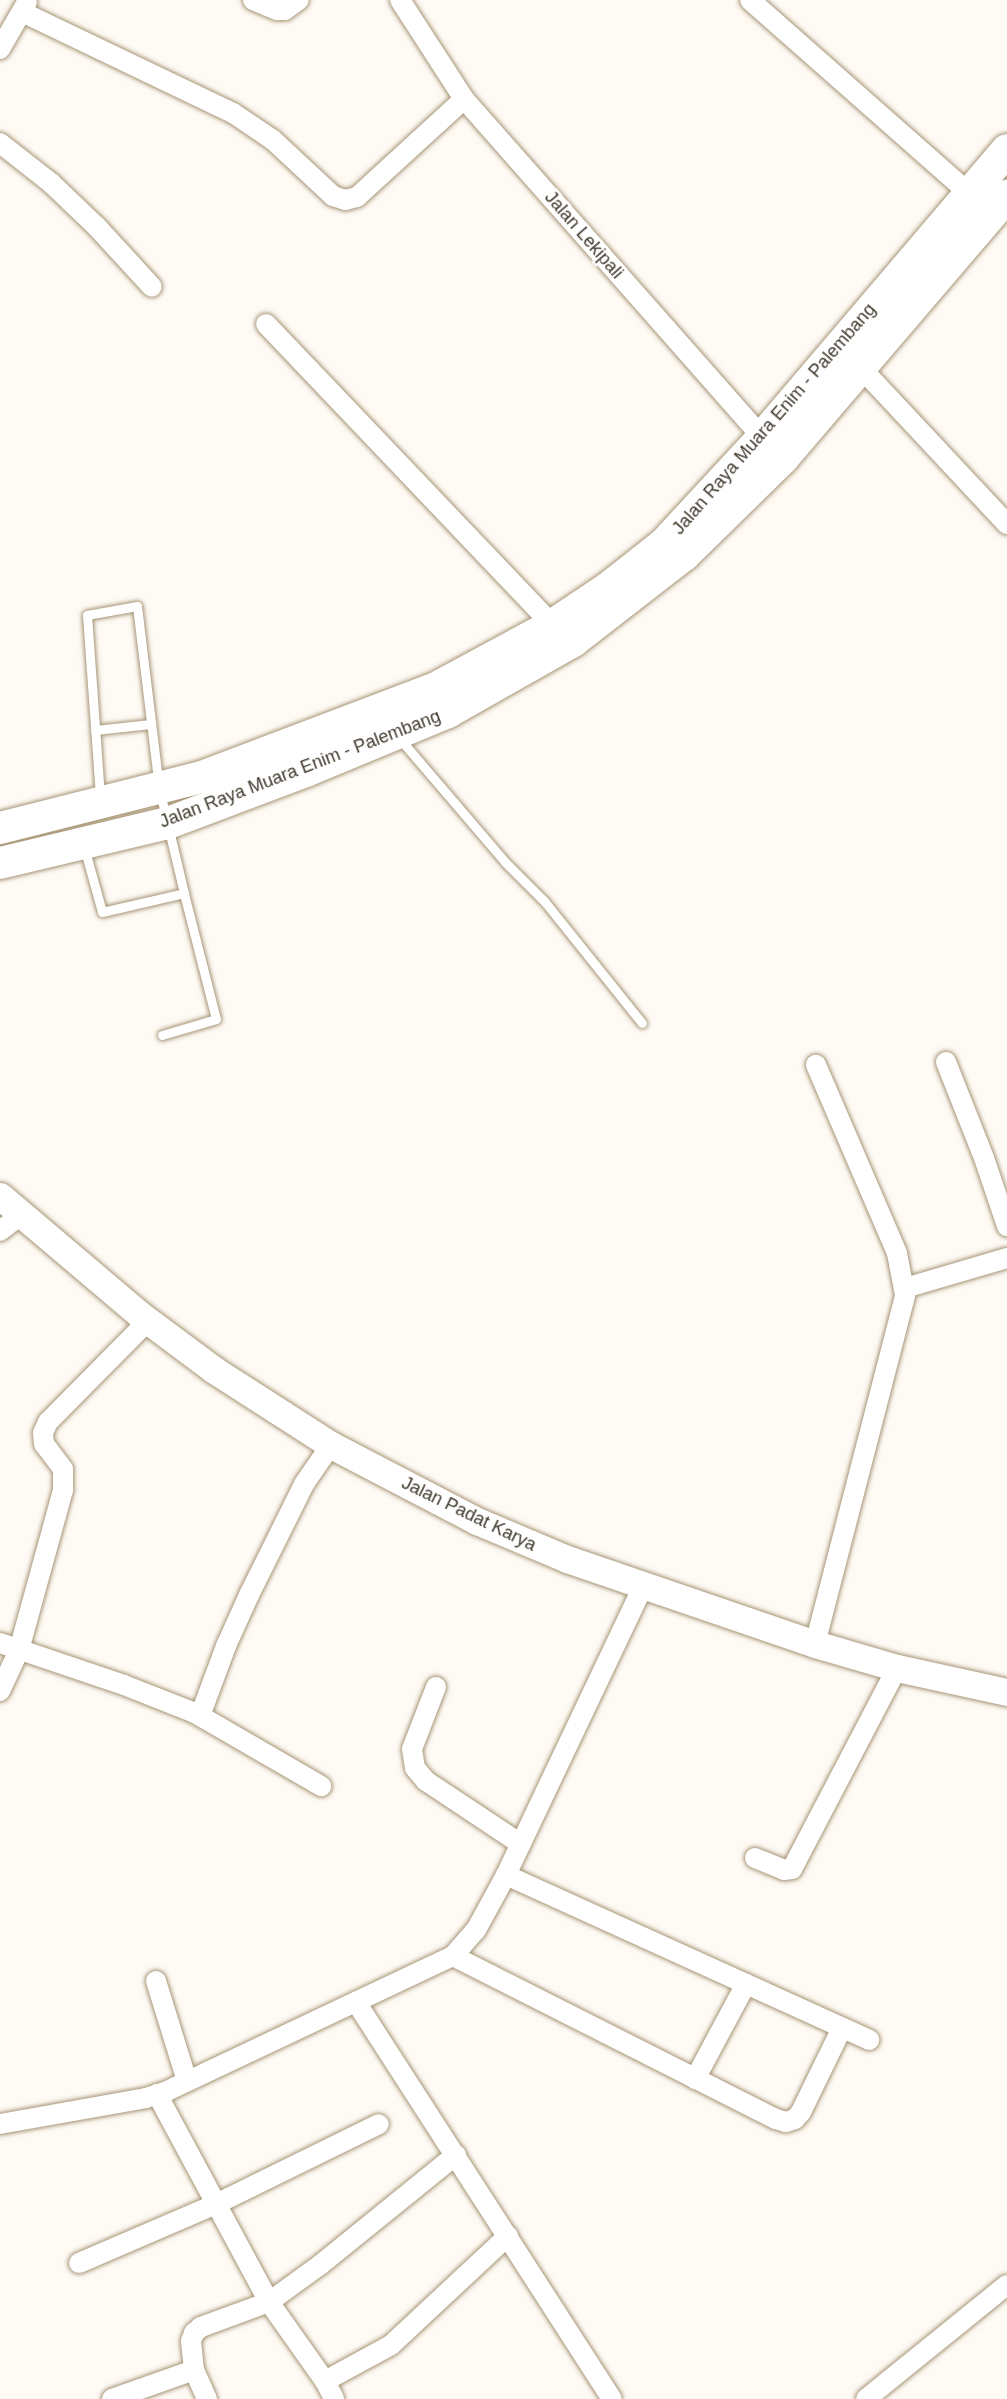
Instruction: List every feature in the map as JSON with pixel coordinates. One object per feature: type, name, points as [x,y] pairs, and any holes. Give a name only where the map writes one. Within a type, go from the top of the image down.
[{"type":"main road","name":"Jalan Raya Muara Enim - Palembang","points":[[0,863],[168,823],[397,735],[448,712],[573,641],[684,555],[773,448],[970,194],[1007,150]]},
{"type":"main road","name":"Jalan Raya Muara Enim - Palembang","points":[[0,828],[202,777],[436,688],[553,625],[607,589],[664,544],[861,368],[1007,196]]},
{"type":"street","points":[[253,0],[277,10],[285,10],[299,0]]},
{"type":"street","name":"Jalan Lekipali","points":[[400,0],[464,99],[773,448]]},
{"type":"street","points":[[750,0],[970,194]]},
{"type":"street","points":[[0,49],[25,6],[232,113],[273,140],[333,196],[345,200],[357,196],[464,99]]},
{"type":"street","points":[[0,143],[51,183],[97,227],[152,287]]},
{"type":"street","points":[[266,324],[553,625]]},
{"type":"street","points":[[861,368],[1007,524]]},
{"type":"street","points":[[946,1062],[984,1158],[1007,1227]]},
{"type":"street","points":[[815,1644],[905,1304],[905,1288],[897,1253],[816,1065]]},
{"type":"street","name":"Jalan Padat Karya","points":[[0,1197],[148,1321],[214,1370],[331,1445],[524,1542],[815,1644],[897,1668],[1007,1692]]},
{"type":"street","points":[[0,1231],[22,1214]]},
{"type":"street","points":[[905,1288],[1007,1258]]},
{"type":"street","points":[[0,1691],[19,1650],[64,1478],[63,1470],[44,1444],[43,1433],[48,1422],[148,1321]]},
{"type":"street","points":[[200,1716],[226,1646],[249,1595],[304,1484],[331,1445]]},
{"type":"street","points":[[0,2124],[158,2094],[453,1956],[476,1930],[506,1875],[644,1585]]},
{"type":"street","points":[[0,1643],[124,1685],[200,1716],[321,1786]]},
{"type":"street","points":[[755,1858],[784,1870],[792,1869],[897,1668]]},
{"type":"street","points":[[436,1687],[412,1749],[415,1768],[426,1781],[521,1844]]},
{"type":"street","points":[[506,1875],[869,2040]]},
{"type":"street","points":[[453,1956],[786,2122],[795,2119],[801,2112],[842,2028]]},
{"type":"street","points":[[156,1981],[187,2081]]},
{"type":"street","points":[[696,2079],[746,1984]]},
{"type":"street","points":[[356,2002],[612,2399]]},
{"type":"street","points":[[158,2094],[218,2203],[268,2302],[325,2381],[334,2399]]},
{"type":"street","points":[[79,2263],[218,2203],[379,2124]]},
{"type":"street","points":[[207,2399],[194,2370],[191,2341],[201,2327],[268,2302],[320,2265],[456,2155]]},
{"type":"street","points":[[325,2381],[391,2345],[508,2236]]},
{"type":"street","points":[[866,2399],[1007,2285]]},
{"type":"street","points":[[112,2399],[194,2370]]},
{"type":"lane","points":[[100,803],[87,615],[137,606],[159,788],[216,1019],[162,1035]]},
{"type":"lane","points":[[95,730],[151,724]]},
{"type":"lane","points":[[397,735],[506,862],[545,902],[642,1023]]},
{"type":"lane","points":[[83,843],[102,912],[184,893]]}]
